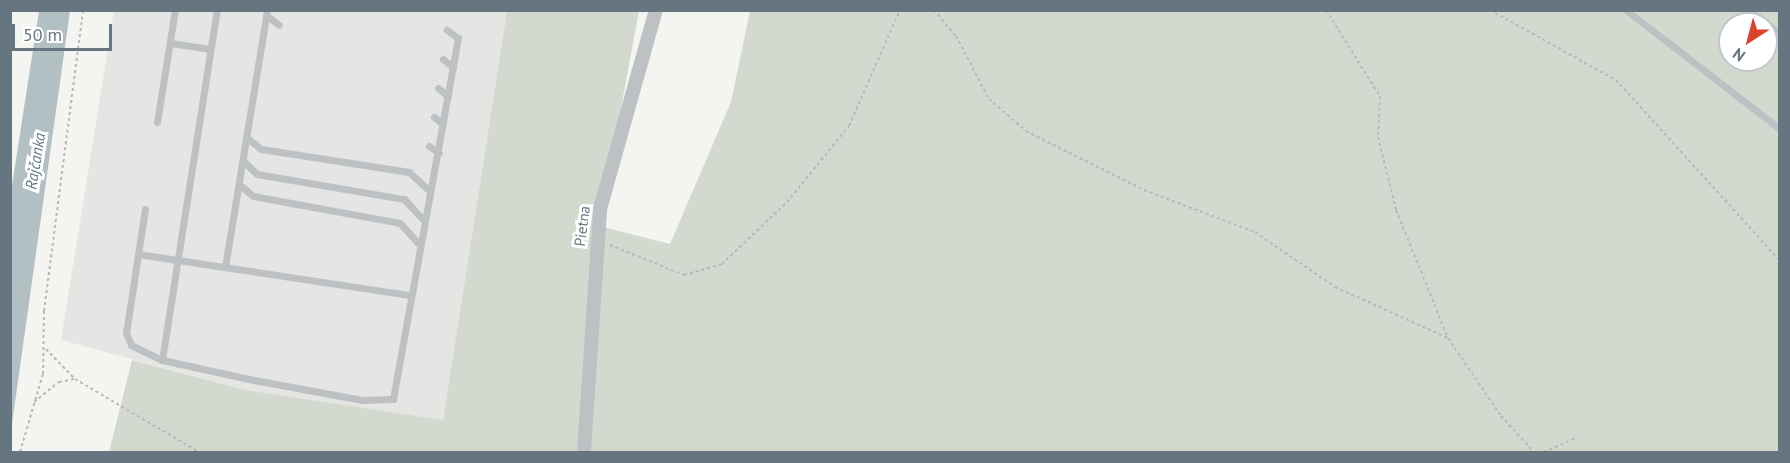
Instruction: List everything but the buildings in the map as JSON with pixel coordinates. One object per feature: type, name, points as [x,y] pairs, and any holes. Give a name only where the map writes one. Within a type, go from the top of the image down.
[{"type":"street","name":"Pietna","points":[[584,453],[596,234],[656,10]]},
{"type":"lane","points":[[157,122],[175,10]]},
{"type":"lane","points":[[162,360],[217,10]]},
{"type":"lane","points":[[1626,10],[1779,129]]},
{"type":"lane","points":[[1750,10],[1779,34]]},
{"type":"lane","points":[[266,13],[279,26]]},
{"type":"lane","points":[[225,267],[266,13]]},
{"type":"lane","points":[[145,209],[126,333],[131,345],[162,360],[362,400],[393,399],[427,189],[439,153],[458,38],[447,30]]},
{"type":"lane","points":[[170,43],[211,49]]},
{"type":"lane","points":[[443,59],[453,67]]},
{"type":"lane","points":[[438,88],[448,96]]},
{"type":"lane","points":[[434,117],[443,124]]},
{"type":"lane","points":[[246,137],[261,149],[409,172],[427,189]]},
{"type":"lane","points":[[429,146],[439,153]]},
{"type":"lane","points":[[243,161],[256,174],[404,200],[422,218]]},
{"type":"lane","points":[[239,184],[253,196],[400,223],[418,243]]},
{"type":"lane","points":[[138,254],[410,295]]},
{"type":"path","points":[[20,453],[45,348],[44,311],[83,10]]},
{"type":"path","points":[[596,234],[623,255],[684,275],[722,264],[787,202],[849,126],[900,10]]},
{"type":"path","points":[[934,10],[956,36],[989,99],[1026,131],[1144,190],[1255,232],[1335,287],[1448,338]]},
{"type":"path","points":[[1326,10],[1380,96],[1378,136],[1396,210],[1448,338],[1501,416],[1534,453]]},
{"type":"path","points":[[1490,10],[1616,80],[1779,261]]},
{"type":"path","points":[[45,348],[75,379],[199,453]]},
{"type":"path","points":[[32,404],[59,382],[75,379]]},
{"type":"path","points":[[1544,453],[1577,437]]},
{"type":"shaded area","points":[[114,11],[507,11],[443,420],[246,390],[61,340]]},
{"type":"shaded area","points":[[507,11],[639,11],[599,226],[670,244],[731,102],[750,11],[1779,11],[1779,452],[109,452],[132,360],[246,390],[443,420]]},
{"type":"water","name":"Rajčanka","points":[[39,11],[70,11],[11,431],[11,192]]}]
